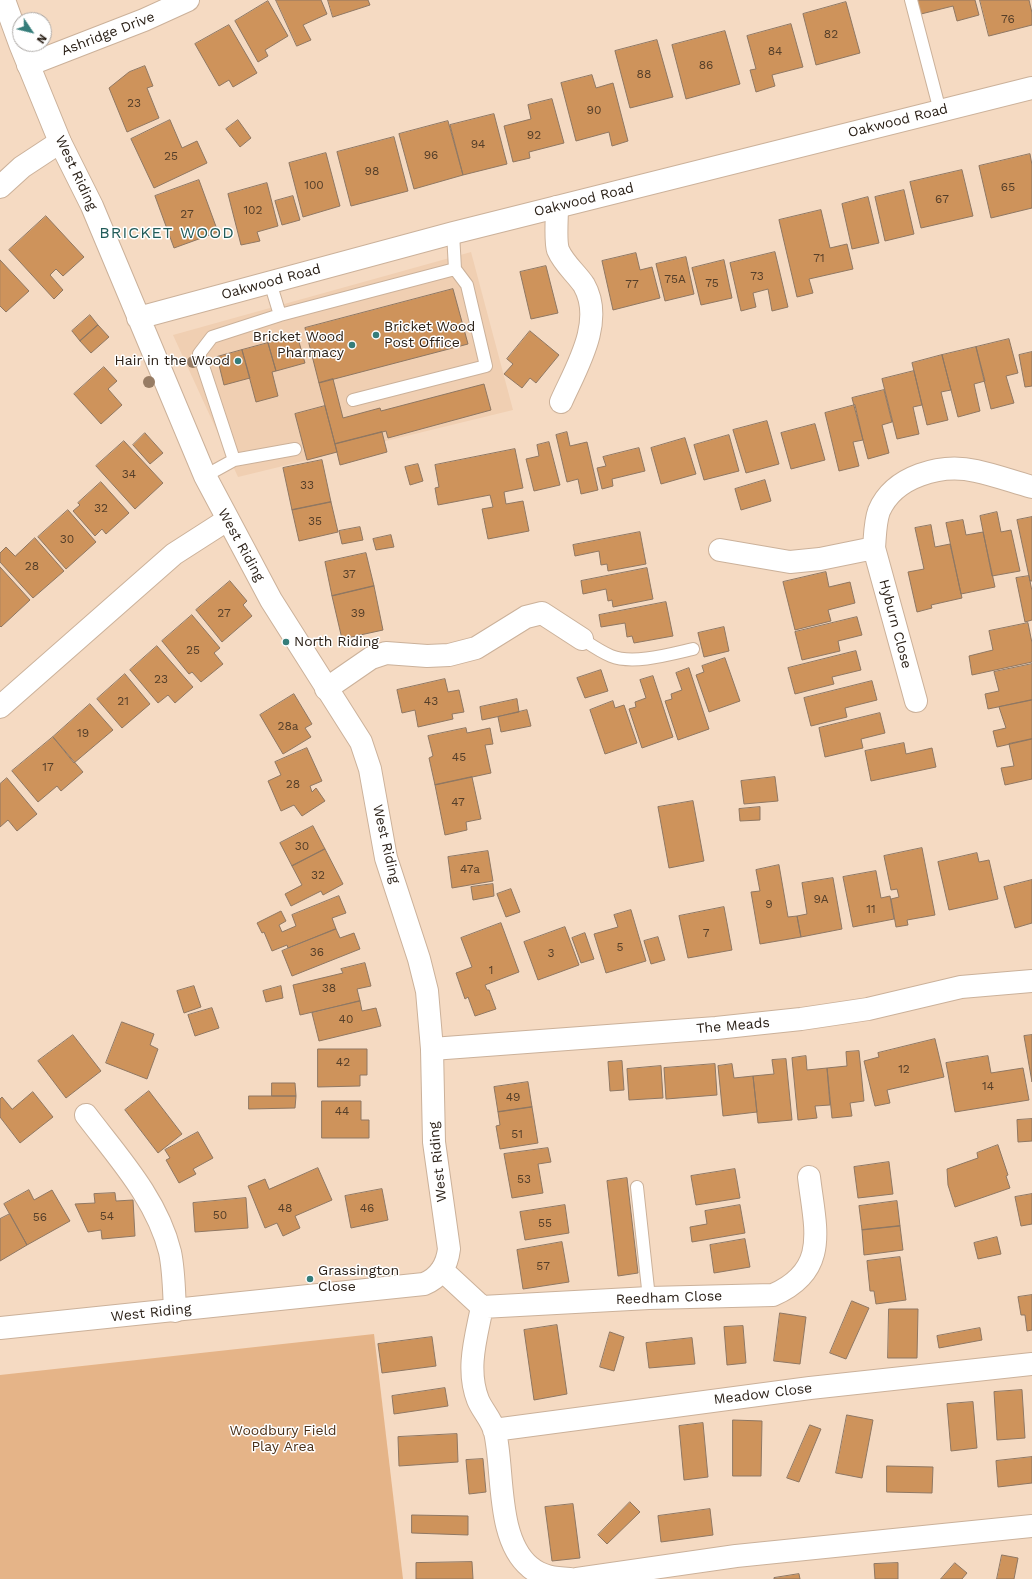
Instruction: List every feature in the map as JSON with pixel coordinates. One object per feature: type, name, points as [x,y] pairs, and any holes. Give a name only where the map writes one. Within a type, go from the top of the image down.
[{"type":"street","name":"West Riding","points":[[4,0],[12,22]]},
{"type":"street","name":"Ashridge Drive","points":[[28,65],[144,20],[188,0]]},
{"type":"street","name":"West Riding","points":[[0,1328],[424,1284],[434,1280],[442,1270],[447,1261],[448,1249],[434,1142],[432,1049],[427,990],[419,959],[386,858],[370,769],[361,742],[271,600],[227,520],[205,476],[92,206],[60,142],[23,52]]},
{"type":"street","name":"Oakwood Road","points":[[138,318],[453,233],[1032,88]]},
{"type":"street","points":[[0,187],[22,167],[60,142]]},
{"type":"street","points":[[557,207],[558,249],[584,286],[589,304],[590,322],[585,348],[561,402]]},
{"type":"street","name":"Hyburn Close","points":[[916,701],[874,548],[879,511],[900,484],[924,473],[947,469],[975,470],[1032,487]]},
{"type":"street","points":[[0,708],[174,554],[227,520]]},
{"type":"street","points":[[720,550],[790,562],[820,559],[874,548]]},
{"type":"street","points":[[326,689],[371,658],[386,652],[427,656],[448,655],[476,648],[526,617],[542,613],[582,639]]},
{"type":"street","name":"The Meads","points":[[432,1049],[693,1030],[801,1019],[868,1009],[961,986],[1032,981]]},
{"type":"street","points":[[86,1115],[150,1202],[170,1253],[175,1311]]},
{"type":"street","name":"Reedham Close","points":[[482,1307],[649,1298],[773,1295],[788,1288],[809,1266],[814,1254],[816,1241],[810,1177]]},
{"type":"street","points":[[442,1270],[482,1307],[472,1363],[472,1381],[478,1400],[494,1430],[508,1527],[513,1542],[530,1568],[547,1576],[570,1579]]},
{"type":"street","name":"Meadow Close","points":[[494,1430],[803,1389],[1032,1364]]},
{"type":"street","points":[[577,1579],[736,1556],[1032,1526]]},
{"type":"lane","points":[[910,0],[940,111]]},
{"type":"lane","points":[[352,400],[486,366],[467,285],[455,269],[453,233]]},
{"type":"lane","points":[[234,460],[199,354],[212,337],[280,315],[455,269]]},
{"type":"lane","points":[[270,282],[280,315]]},
{"type":"lane","points":[[205,476],[234,460],[295,450]]},
{"type":"lane","points":[[582,639],[612,656],[625,659],[654,657],[693,649]]},
{"type":"lane","points":[[637,1188],[649,1298]]},
{"type":"shaded area","points":[[471,252],[513,410],[238,477],[173,335]]},
{"type":"green space","name":"Woodbury Field Play Area","points":[[374,1334],[403,1579],[0,1579],[0,1375]]},
{"type":"building","points":[[276,0],[321,0],[327,14],[303,25],[311,40],[297,46]]},
{"type":"building","points":[[328,0],[368,0],[370,5],[333,17]]},
{"type":"building","points":[[918,0],[975,0],[979,15],[957,21],[953,6],[921,14]]},
{"type":"building","points":[[980,0],[1029,0],[1032,13],[1032,25],[989,36]]},
{"type":"building","points":[[268,1],[288,36],[265,50],[268,56],[258,62],[235,21]]},
{"type":"building","points":[[846,2],[860,53],[816,65],[803,14]]},
{"type":"building","points":[[791,24],[803,67],[772,75],[775,86],[756,92],[750,70],[756,69],[747,36]]},
{"type":"building","points":[[229,25],[257,73],[233,87],[229,80],[219,86],[195,44]]},
{"type":"building","points":[[725,31],[740,84],[686,99],[672,45]]},
{"type":"building","points":[[657,40],[673,97],[630,108],[615,51]]},
{"type":"building","points":[[145,66],[153,86],[147,88],[159,118],[127,132],[109,88],[129,72]]},
{"type":"building","points":[[592,75],[596,88],[613,83],[628,141],[612,146],[609,132],[576,141],[561,83]]},
{"type":"building","points":[[552,99],[564,143],[529,152],[530,158],[513,162],[504,126],[531,119],[528,105]]},
{"type":"building","points":[[494,114],[507,164],[463,175],[450,125]]},
{"type":"building","points":[[170,120],[182,148],[197,141],[207,163],[154,188],[131,139]]},
{"type":"building","points":[[238,120],[251,138],[240,147],[226,129]]},
{"type":"building","points":[[448,121],[463,175],[414,189],[399,134]]},
{"type":"building","points":[[394,137],[408,191],[351,206],[337,152]]},
{"type":"building","points":[[326,153],[340,206],[303,217],[289,163]]},
{"type":"building","points":[[1030,154],[1032,165],[1032,208],[991,218],[979,166]]},
{"type":"building","points":[[962,170],[973,216],[921,228],[910,182]]},
{"type":"building","points":[[199,180],[218,232],[174,248],[155,196]]},
{"type":"building","points":[[267,183],[278,226],[257,232],[260,241],[241,245],[228,194]]},
{"type":"building","points":[[904,190],[914,234],[885,241],[875,197]]},
{"type":"building","points":[[293,196],[300,220],[282,225],[275,201]]},
{"type":"building","points":[[868,197],[879,243],[852,249],[842,204]]},
{"type":"building","points":[[821,210],[830,248],[847,244],[853,269],[809,279],[813,293],[797,297],[779,220]]},
{"type":"building","points":[[46,216],[84,257],[63,276],[56,269],[50,275],[63,290],[54,299],[9,250]]},
{"type":"building","points":[[775,252],[788,307],[772,311],[768,289],[753,293],[756,307],[741,311],[730,263]]},
{"type":"building","points":[[636,253],[640,270],[652,267],[660,298],[613,310],[602,261]]},
{"type":"building","points":[[686,257],[694,294],[665,301],[656,264]]},
{"type":"building","points":[[0,260],[29,291],[6,312],[0,306]]},
{"type":"building","points":[[724,260],[732,298],[701,305],[692,268]]},
{"type":"building","points":[[546,266],[558,313],[531,319],[520,272]]},
{"type":"building","points":[[453,289],[468,344],[319,383],[305,328]]},
{"type":"building","points":[[90,315],[98,325],[80,341],[72,331]]},
{"type":"building","points":[[98,325],[109,337],[91,353],[80,341]]},
{"type":"building","points":[[530,331],[559,355],[536,383],[530,378],[522,388],[504,374],[513,364],[507,359]]},
{"type":"building","points":[[297,335],[305,363],[276,371],[268,343]]},
{"type":"building","points":[[1009,339],[1018,373],[1006,376],[1014,403],[991,409],[976,347]]},
{"type":"building","points":[[268,343],[276,371],[272,372],[278,396],[256,402],[242,350]]},
{"type":"building","points":[[976,347],[985,381],[974,384],[980,411],[958,417],[942,355]]},
{"type":"building","points":[[242,350],[250,378],[224,385],[217,357]]},
{"type":"building","points":[[1032,352],[1032,386],[1025,387],[1019,355]]},
{"type":"building","points":[[942,355],[951,390],[941,392],[948,420],[927,425],[912,363]]},
{"type":"building","points":[[104,367],[117,381],[108,389],[122,405],[101,424],[74,394]]},
{"type":"building","points":[[914,371],[922,405],[913,407],[919,434],[897,439],[882,379]]},
{"type":"building","points":[[333,379],[343,418],[380,408],[381,411],[484,384],[491,410],[388,438],[386,431],[335,444],[319,383]]},
{"type":"building","points":[[884,390],[892,422],[882,425],[889,453],[868,459],[852,398]]},
{"type":"building","points":[[855,405],[863,440],[853,442],[859,466],[839,471],[825,413]]},
{"type":"building","points":[[325,406],[337,452],[307,460],[295,414]]},
{"type":"building","points":[[767,421],[779,464],[746,473],[733,430]]},
{"type":"building","points":[[815,424],[825,460],[791,469],[781,433]]},
{"type":"building","points":[[382,432],[387,452],[340,465],[335,444]]},
{"type":"building","points":[[567,432],[570,446],[587,442],[598,490],[581,494],[578,479],[567,482],[556,435]]},
{"type":"building","points":[[145,433],[163,453],[150,464],[133,445]]},
{"type":"building","points":[[729,435],[739,471],[704,480],[694,445]]},
{"type":"building","points":[[685,438],[696,474],[661,484],[651,448]]},
{"type":"building","points":[[124,441],[163,483],[135,509],[96,466]]},
{"type":"building","points":[[549,442],[560,485],[534,491],[526,459],[539,456],[537,445]]},
{"type":"building","points":[[639,448],[645,471],[612,479],[613,486],[602,489],[597,468],[606,466],[603,457]]},
{"type":"building","points":[[515,449],[523,488],[504,492],[506,504],[523,501],[529,531],[488,539],[482,509],[493,507],[490,495],[438,505],[435,488],[439,487],[435,465]]},
{"type":"building","points":[[322,460],[331,502],[292,510],[283,468]]},
{"type":"building","points":[[418,464],[423,481],[410,485],[405,467]]},
{"type":"building","points":[[765,480],[771,501],[741,510],[735,489]]},
{"type":"building","points":[[101,482],[129,513],[106,534],[102,529],[95,536],[73,511],[80,505],[78,503]]},
{"type":"building","points":[[331,502],[338,532],[299,541],[292,510]]},
{"type":"building","points":[[68,510],[96,542],[66,569],[38,537]]},
{"type":"building","points":[[997,512],[1001,532],[1011,530],[1020,571],[992,576],[980,516]]},
{"type":"building","points":[[1032,517],[1032,581],[1030,581],[1017,520]]},
{"type":"building","points":[[963,520],[966,535],[983,532],[995,587],[961,594],[946,523]]},
{"type":"building","points":[[931,525],[935,547],[950,544],[962,598],[931,605],[932,608],[917,612],[908,572],[924,569],[915,528]]},
{"type":"building","points":[[360,527],[363,540],[342,544],[339,531]]},
{"type":"building","points":[[640,532],[646,564],[608,571],[607,564],[601,565],[599,551],[575,556],[573,545]]},
{"type":"building","points":[[391,535],[394,547],[376,550],[373,539]]},
{"type":"building","points":[[35,538],[64,571],[33,598],[0,562],[0,553],[6,547],[15,556]]},
{"type":"building","points":[[366,553],[374,586],[332,596],[325,562]]},
{"type":"building","points":[[0,567],[30,600],[1,627],[0,626]]},
{"type":"building","points":[[647,568],[653,599],[613,607],[612,600],[608,601],[606,589],[583,594],[581,581]]},
{"type":"building","points":[[826,572],[829,587],[850,582],[855,603],[828,610],[831,621],[795,630],[783,582]]},
{"type":"building","points":[[1029,576],[1032,591],[1032,620],[1025,622],[1016,578]]},
{"type":"building","points":[[230,581],[247,601],[243,605],[252,616],[222,642],[196,610]]},
{"type":"building","points":[[374,586],[383,630],[342,639],[332,596]]},
{"type":"building","points":[[666,602],[673,636],[634,643],[632,636],[627,637],[625,623],[601,627],[599,615]]},
{"type":"building","points":[[192,615],[220,648],[214,653],[223,664],[201,682],[192,672],[189,674],[162,641]]},
{"type":"building","points":[[857,617],[862,635],[838,641],[840,651],[802,660],[795,632]]},
{"type":"building","points":[[1028,623],[1032,643],[1032,662],[972,675],[969,656],[993,650],[989,631]]},
{"type":"building","points":[[724,627],[729,651],[704,657],[698,633]]},
{"type":"building","points":[[157,646],[193,687],[175,703],[168,695],[158,703],[130,670]]},
{"type":"building","points":[[856,651],[861,670],[832,677],[834,684],[795,694],[788,668]]},
{"type":"building","points":[[725,658],[740,701],[709,712],[696,675],[704,672],[702,666]]},
{"type":"building","points":[[1032,664],[1032,700],[988,709],[985,694],[999,691],[994,672]]},
{"type":"building","points":[[689,668],[709,729],[678,740],[665,701],[672,699],[671,694],[682,690],[676,673]]},
{"type":"building","points":[[601,670],[608,691],[585,698],[577,678]]},
{"type":"building","points":[[125,674],[150,704],[122,728],[97,699]]},
{"type":"building","points":[[653,676],[673,737],[642,748],[629,709],[636,707],[635,702],[646,698],[640,680]]},
{"type":"building","points":[[445,679],[448,692],[459,690],[464,712],[452,714],[453,719],[418,727],[415,710],[402,713],[397,690]]},
{"type":"building","points":[[872,681],[877,700],[845,708],[847,717],[811,726],[804,698]]},
{"type":"building","points":[[294,694],[312,724],[305,728],[311,737],[283,754],[260,715]]},
{"type":"building","points":[[517,699],[519,712],[482,720],[480,707]]},
{"type":"building","points":[[1032,700],[1032,739],[997,747],[993,731],[1006,728],[999,707]]},
{"type":"building","points":[[613,701],[615,708],[624,705],[637,743],[605,754],[590,710]]},
{"type":"building","points":[[90,704],[113,730],[74,763],[53,737]]},
{"type":"building","points":[[527,710],[531,726],[501,732],[498,717]]},
{"type":"building","points":[[880,713],[885,733],[861,739],[863,748],[825,757],[819,728]]},
{"type":"building","points":[[466,728],[467,733],[490,728],[493,744],[485,745],[491,773],[435,785],[429,758],[433,756],[428,736]]},
{"type":"building","points":[[53,737],[83,772],[61,791],[57,786],[38,802],[12,771]]},
{"type":"building","points":[[1032,739],[1032,779],[1005,785],[1001,768],[1014,766],[1009,744]]},
{"type":"building","points":[[904,743],[906,754],[932,748],[936,767],[871,781],[865,751]]},
{"type":"building","points":[[307,748],[322,781],[310,786],[312,792],[316,788],[325,801],[302,816],[294,805],[281,811],[268,781],[281,775],[275,762]]},
{"type":"building","points":[[472,777],[481,819],[466,822],[467,830],[445,835],[435,785]]},
{"type":"building","points":[[775,777],[778,801],[744,804],[741,781]]},
{"type":"building","points":[[7,778],[37,814],[17,831],[8,820],[0,827],[0,784]]},
{"type":"building","points":[[693,801],[704,861],[669,868],[658,807]]},
{"type":"building","points":[[760,807],[760,820],[740,821],[739,809]]},
{"type":"building","points":[[313,826],[325,849],[292,866],[280,843]]},
{"type":"building","points":[[922,848],[935,915],[907,920],[908,925],[896,927],[891,899],[899,897],[897,889],[891,890],[884,856]]},
{"type":"building","points":[[325,849],[343,884],[323,895],[321,891],[291,906],[285,894],[302,885],[292,866]]},
{"type":"building","points":[[488,851],[493,881],[452,888],[448,857]]},
{"type":"building","points":[[977,853],[979,862],[989,860],[998,899],[949,910],[938,862]]},
{"type":"building","points":[[779,865],[788,917],[797,916],[801,937],[760,944],[751,892],[760,891],[756,870]]},
{"type":"building","points":[[876,871],[881,898],[890,896],[894,919],[853,927],[843,877]]},
{"type":"building","points":[[833,878],[842,929],[801,937],[797,916],[807,914],[802,883]]},
{"type":"building","points":[[1032,880],[1032,923],[1015,928],[1004,887]]},
{"type":"building","points":[[493,884],[494,896],[473,900],[471,887]]},
{"type":"building","points":[[511,889],[520,912],[506,917],[497,894]]},
{"type":"building","points":[[339,896],[346,913],[332,918],[336,929],[288,948],[287,945],[272,951],[264,932],[262,933],[257,923],[281,911],[286,921],[279,925],[282,932],[296,926],[292,915]]},
{"type":"building","points":[[724,907],[732,950],[688,958],[679,916]]},
{"type":"building","points":[[631,910],[646,961],[606,973],[594,934],[618,927],[614,915]]},
{"type":"building","points":[[501,923],[519,972],[485,985],[487,990],[489,990],[496,1009],[475,1016],[468,997],[465,999],[456,973],[472,967],[461,938]]},
{"type":"building","points":[[565,927],[579,965],[538,980],[524,942]]},
{"type":"building","points":[[336,929],[340,938],[354,933],[360,949],[292,976],[282,951]]},
{"type":"building","points":[[585,933],[594,959],[581,963],[572,938]]},
{"type":"building","points":[[658,937],[665,960],[651,964],[644,941]]},
{"type":"building","points":[[365,963],[371,986],[357,989],[360,1001],[300,1015],[293,985],[343,973],[341,969]]},
{"type":"building","points":[[194,986],[201,1007],[184,1013],[177,991]]},
{"type":"building","points":[[281,986],[283,998],[266,1002],[263,991]]},
{"type":"building","points":[[360,1001],[362,1011],[376,1008],[381,1026],[319,1041],[312,1013]]},
{"type":"building","points":[[212,1008],[219,1028],[195,1036],[188,1015]]},
{"type":"building","points":[[122,1022],[154,1034],[150,1045],[158,1049],[147,1079],[106,1063]]},
{"type":"building","points":[[73,1035],[101,1071],[66,1098],[38,1061]]},
{"type":"building","points":[[1032,1035],[1032,1082],[1024,1036]]},
{"type":"building","points":[[935,1039],[944,1077],[887,1090],[890,1103],[875,1106],[864,1061],[879,1057],[878,1053]]},
{"type":"building","points":[[318,1049],[367,1049],[367,1075],[360,1075],[360,1086],[318,1087]]},
{"type":"building","points":[[859,1051],[864,1101],[850,1103],[852,1116],[832,1118],[827,1068],[847,1066],[846,1052]]},
{"type":"building","points":[[806,1056],[807,1070],[827,1068],[830,1105],[815,1106],[817,1118],[798,1120],[792,1058]]},
{"type":"building","points":[[988,1056],[991,1073],[1023,1068],[1029,1100],[955,1112],[946,1063]]},
{"type":"building","points":[[786,1059],[792,1120],[758,1123],[753,1076],[774,1074],[772,1060]]},
{"type":"building","points":[[622,1061],[624,1090],[610,1091],[608,1062]]},
{"type":"building","points":[[715,1064],[717,1095],[666,1099],[664,1068]]},
{"type":"building","points":[[732,1064],[734,1078],[753,1076],[757,1112],[723,1116],[718,1066]]},
{"type":"building","points":[[661,1066],[663,1098],[629,1100],[627,1069]]},
{"type":"building","points":[[528,1082],[532,1107],[498,1112],[494,1087]]},
{"type":"building","points":[[272,1083],[295,1083],[296,1096],[272,1096]]},
{"type":"building","points":[[149,1091],[182,1134],[158,1153],[125,1110]]},
{"type":"building","points":[[33,1092],[53,1117],[20,1143],[0,1117],[0,1099],[2,1097],[12,1109]]},
{"type":"building","points":[[249,1096],[296,1096],[295,1108],[249,1109]]},
{"type":"building","points":[[322,1101],[361,1101],[361,1120],[369,1120],[369,1138],[322,1138]]},
{"type":"building","points":[[532,1107],[538,1143],[500,1149],[496,1126],[500,1125],[498,1112]]},
{"type":"building","points":[[1032,1119],[1032,1141],[1018,1142],[1017,1120]]},
{"type":"building","points":[[198,1132],[213,1158],[193,1169],[196,1174],[179,1183],[166,1160],[170,1158],[165,1150]]},
{"type":"building","points":[[998,1145],[1008,1175],[1006,1176],[1010,1188],[955,1207],[948,1185],[947,1169],[978,1158],[977,1153]]},
{"type":"building","points":[[548,1148],[551,1162],[538,1164],[543,1193],[512,1198],[504,1154]]},
{"type":"building","points":[[889,1162],[893,1194],[858,1198],[854,1167]]},
{"type":"building","points":[[318,1168],[332,1200],[295,1216],[300,1228],[283,1236],[277,1223],[265,1228],[248,1186],[265,1179],[269,1189]]},
{"type":"building","points":[[735,1169],[740,1198],[696,1205],[691,1176]]},
{"type":"building","points":[[627,1178],[638,1273],[618,1276],[607,1181]]},
{"type":"building","points":[[382,1189],[388,1220],[351,1228],[345,1196]]},
{"type":"building","points":[[29,1190],[34,1200],[52,1190],[70,1221],[27,1245],[4,1204]]},
{"type":"building","points":[[115,1193],[116,1201],[133,1200],[135,1236],[102,1239],[101,1230],[88,1232],[75,1204],[95,1203],[94,1194]]},
{"type":"building","points":[[1032,1194],[1032,1224],[1021,1226],[1015,1197]]},
{"type":"building","points":[[246,1198],[248,1228],[195,1232],[193,1203]]},
{"type":"building","points":[[897,1201],[900,1226],[862,1230],[859,1206]]},
{"type":"building","points":[[565,1205],[569,1233],[525,1240],[520,1212]]},
{"type":"building","points":[[740,1205],[745,1233],[692,1242],[690,1227],[707,1224],[705,1211]]},
{"type":"building","points":[[10,1214],[27,1245],[0,1261],[0,1219]]},
{"type":"building","points":[[900,1226],[903,1250],[864,1255],[862,1230]]},
{"type":"building","points":[[997,1237],[1001,1254],[978,1259],[974,1243]]},
{"type":"building","points":[[745,1239],[750,1267],[714,1273],[710,1245]]},
{"type":"building","points":[[562,1242],[569,1282],[523,1289],[517,1250]]},
{"type":"building","points":[[900,1257],[906,1300],[876,1304],[874,1291],[870,1291],[867,1261]]},
{"type":"building","points":[[1032,1295],[1032,1330],[1027,1331],[1025,1315],[1021,1315],[1018,1297]]},
{"type":"building","points":[[852,1301],[869,1308],[846,1359],[830,1353]]},
{"type":"building","points":[[889,1309],[918,1309],[917,1358],[888,1358]]},
{"type":"building","points":[[780,1313],[806,1317],[800,1364],[774,1361]]},
{"type":"building","points":[[557,1325],[567,1394],[534,1400],[524,1330]]},
{"type":"building","points":[[743,1326],[746,1363],[727,1365],[724,1327]]},
{"type":"building","points":[[980,1328],[982,1340],[939,1348],[937,1336]]},
{"type":"building","points":[[610,1332],[624,1337],[614,1371],[600,1367]]},
{"type":"building","points":[[432,1337],[436,1366],[382,1373],[378,1344]]},
{"type":"building","points":[[692,1338],[695,1364],[649,1368],[646,1343]]},
{"type":"building","points":[[445,1388],[448,1406],[394,1414],[392,1396]]},
{"type":"building","points":[[1022,1390],[1025,1438],[997,1440],[994,1392]]},
{"type":"building","points":[[973,1402],[977,1448],[951,1451],[947,1404]]},
{"type":"building","points":[[847,1415],[873,1420],[862,1478],[836,1473]]},
{"type":"building","points":[[733,1420],[762,1421],[761,1476],[733,1476]]},
{"type":"building","points":[[703,1423],[708,1477],[684,1480],[679,1426]]},
{"type":"building","points":[[810,1425],[821,1429],[799,1482],[787,1478]]},
{"type":"building","points":[[457,1434],[458,1462],[399,1466],[398,1437]]},
{"type":"building","points":[[1032,1457],[1032,1483],[998,1487],[996,1461]]},
{"type":"building","points":[[483,1459],[486,1492],[469,1494],[466,1460]]},
{"type":"building","points":[[887,1466],[933,1467],[932,1493],[887,1492]]},
{"type":"building","points":[[630,1502],[640,1512],[607,1544],[598,1535]]},
{"type":"building","points":[[573,1504],[580,1558],[552,1561],[545,1507]]},
{"type":"building","points":[[710,1509],[713,1535],[661,1542],[658,1516]]},
{"type":"building","points":[[412,1515],[468,1516],[468,1535],[412,1533]]},
{"type":"building","points":[[1002,1555],[1018,1558],[1014,1579],[997,1579]]},
{"type":"building","points":[[472,1562],[473,1579],[416,1579],[416,1563]]},
{"type":"building","points":[[898,1563],[898,1579],[875,1579],[874,1564]]},
{"type":"building","points":[[955,1563],[967,1573],[962,1579],[941,1579]]},
{"type":"building","points":[[799,1574],[800,1579],[774,1579],[774,1578]]},
{"type":"place","name":"Bricket Wood Post Office","points":[[376,335]]},
{"type":"place","name":"Bricket Wood Pharmacy","points":[[352,345]]},
{"type":"place","name":"Hair in the Wood","points":[[238,361]]},
{"type":"place","name":"North Riding","points":[[286,642]]},
{"type":"place","name":"Grassington Close","points":[[310,1279]]},
{"type":"district","name":"BRICKET WOOD","points":[[167,233]]}]
